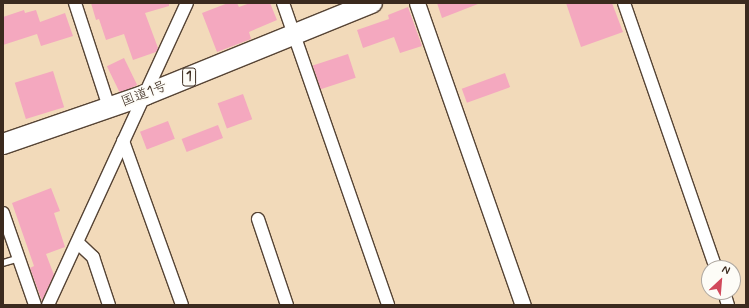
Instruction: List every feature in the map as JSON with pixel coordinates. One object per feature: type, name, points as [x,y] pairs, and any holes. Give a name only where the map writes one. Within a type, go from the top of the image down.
[{"type":"highway","name":"国道1号","points":[[3,144],[145,95],[372,3]]},
{"type":"street","points":[[75,3],[109,107]]},
{"type":"street","points":[[48,305],[78,243],[123,141],[187,3]]},
{"type":"street","points":[[283,3],[388,305]]},
{"type":"street","points":[[416,3],[523,305]]},
{"type":"street","points":[[624,3],[713,260]]},
{"type":"street","points":[[123,141],[129,151],[182,305]]},
{"type":"street","points":[[3,213],[35,305]]},
{"type":"street","points":[[258,219],[286,305]]},
{"type":"street","points":[[78,243],[93,257],[109,305]]},
{"type":"lane","points":[[3,263],[19,258]]},
{"type":"building","points":[[91,3],[169,3],[169,6],[145,13],[158,48],[156,52],[133,60],[124,34],[106,40],[99,19],[96,20]]},
{"type":"building","points":[[228,3],[237,3],[239,7],[250,3],[270,3],[277,20],[249,32],[251,39],[217,52],[202,13]]},
{"type":"building","points":[[437,3],[478,3],[478,4],[442,18]]},
{"type":"building","points":[[566,3],[612,3],[623,32],[581,47]]},
{"type":"building","points":[[408,7],[422,46],[400,53],[394,37],[363,48],[357,30],[389,19],[388,15]]},
{"type":"building","points":[[24,10],[25,13],[36,10],[40,22],[65,13],[73,36],[41,46],[37,34],[3,45],[3,17]]},
{"type":"building","points":[[348,54],[356,78],[321,89],[313,65]]},
{"type":"building","points":[[124,58],[137,85],[120,93],[107,66]]},
{"type":"building","points":[[53,71],[64,107],[26,119],[15,83]]},
{"type":"building","points":[[505,73],[510,87],[467,103],[462,89]]},
{"type":"building","points":[[243,94],[252,119],[227,129],[218,103]]},
{"type":"building","points":[[168,121],[175,139],[147,149],[140,132]]},
{"type":"building","points":[[218,125],[223,138],[187,152],[182,139]]},
{"type":"building","points":[[51,188],[60,211],[54,213],[65,247],[46,254],[54,275],[42,301],[30,268],[34,266],[12,203]]}]
